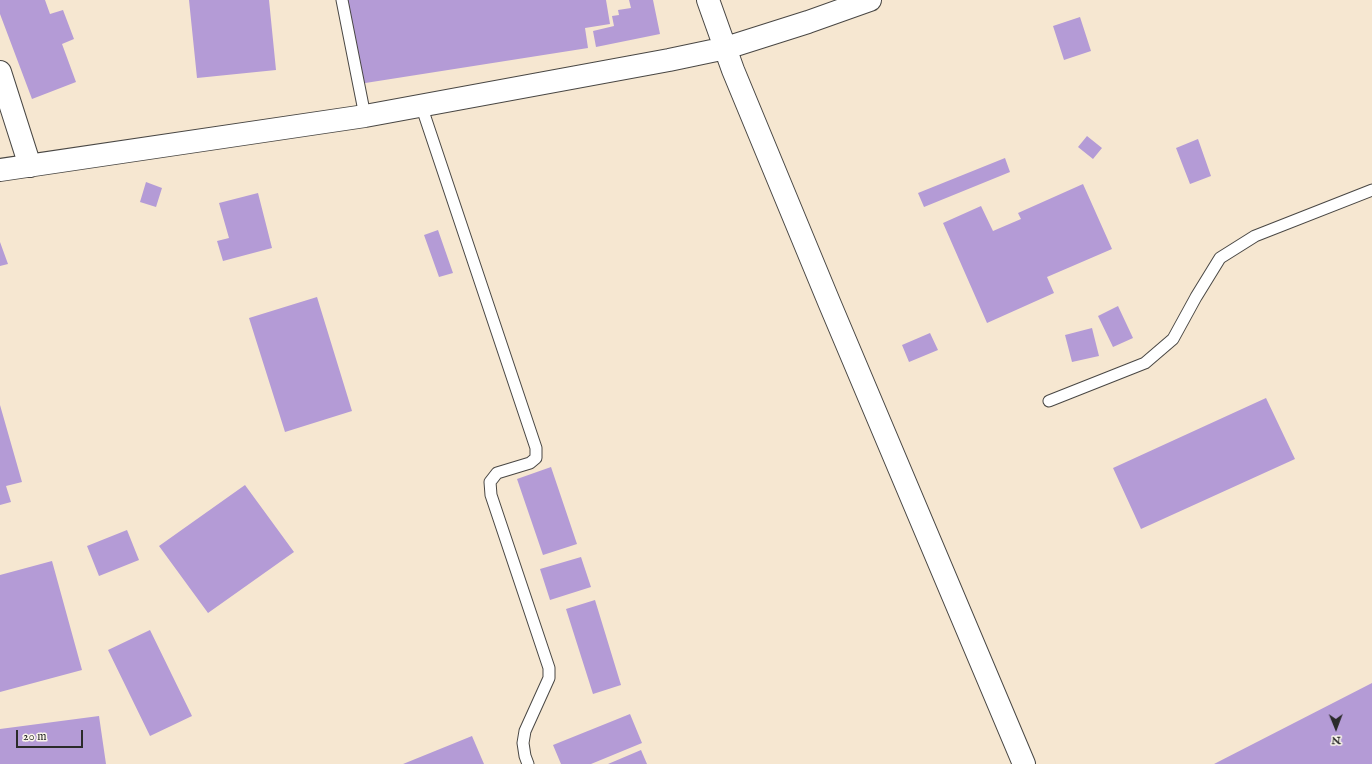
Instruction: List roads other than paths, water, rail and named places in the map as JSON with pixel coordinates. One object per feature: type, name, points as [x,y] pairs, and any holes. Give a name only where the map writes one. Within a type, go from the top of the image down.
[{"type":"street","points":[[708,0],[733,70],[826,295],[1024,764]]},
{"type":"street","points":[[0,170],[365,116],[669,60],[726,48],[808,22],[870,0]]},
{"type":"street","points":[[0,72],[30,166]]},
{"type":"lane","points":[[342,0],[365,116]]},
{"type":"lane","points":[[421,105],[536,448],[536,458],[530,463],[497,473],[490,482],[491,495],[549,668],[549,678],[525,731],[523,743],[528,764]]},
{"type":"lane","points":[[1049,401],[1145,364],[1173,339],[1220,258],[1255,236],[1372,190]]}]
